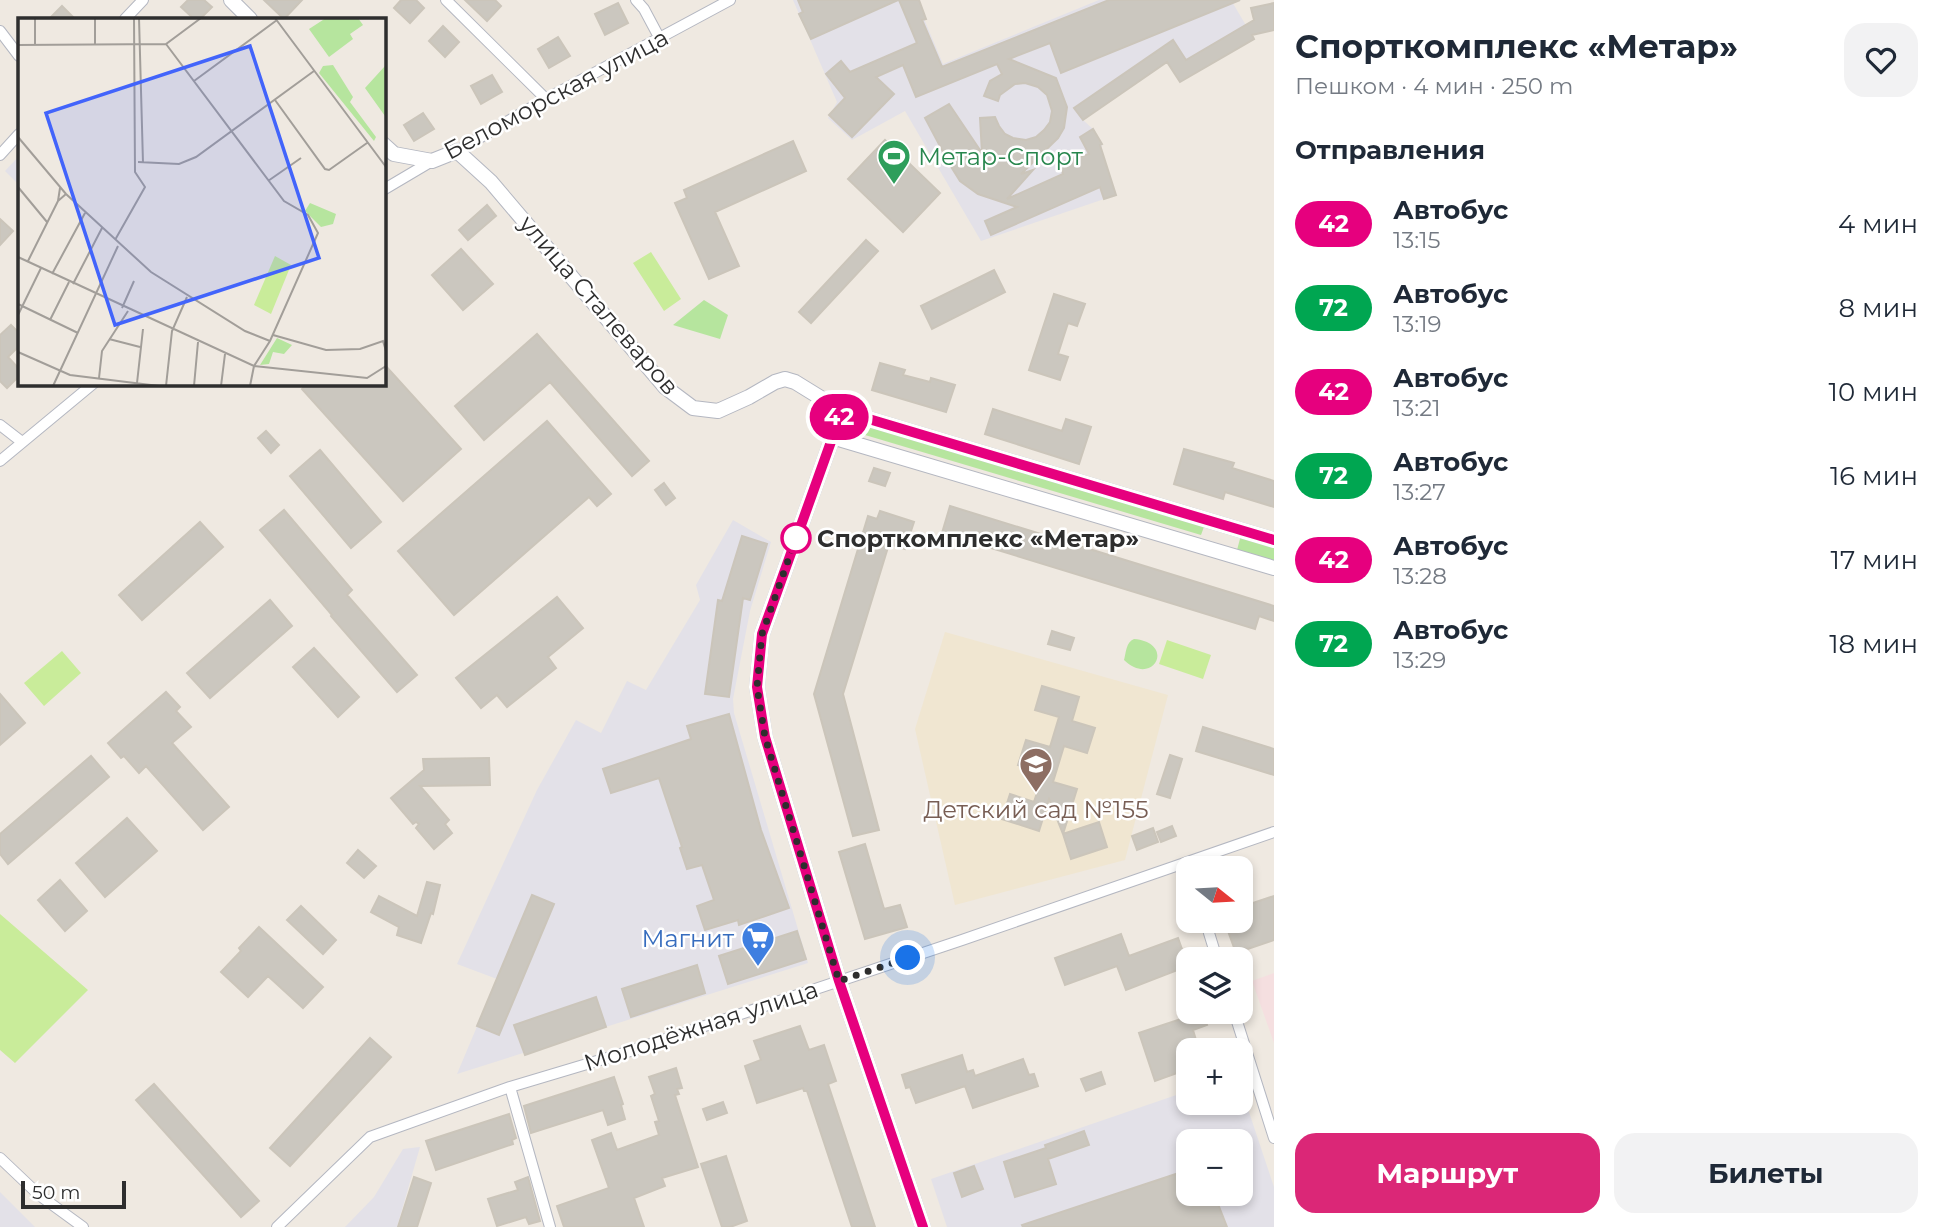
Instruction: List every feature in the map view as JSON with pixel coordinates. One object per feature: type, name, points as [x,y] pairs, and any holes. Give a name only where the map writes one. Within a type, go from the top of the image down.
[{"type":"street","points":[[126,18],[143,0]]},
{"type":"street","points":[[231,0],[249,18]]},
{"type":"street","points":[[446,0],[545,99]]},
{"type":"street","points":[[635,0],[644,9],[660,39]]},
{"type":"street","name":"Беломорская улица","points":[[385,189],[730,0]]},
{"type":"street","points":[[0,31],[18,55]]},
{"type":"street","points":[[0,155],[18,135]]},
{"type":"street","points":[[385,146],[394,154],[432,161]]},
{"type":"street","name":"улица Сталеваров","points":[[457,151],[491,182],[665,387],[693,408],[718,411],[785,379],[795,382],[842,411],[1274,540]]},
{"type":"street","points":[[0,461],[92,385]]},
{"type":"street","points":[[842,411],[762,634],[757,687],[765,737],[839,981],[923,1227]]},
{"type":"street","points":[[0,425],[22,442]]},
{"type":"street","points":[[832,437],[1274,568]]},
{"type":"street","points":[[1218,551],[1226,526]]},
{"type":"street","name":"Молодёжная улица","points":[[1213,856],[1274,832]]},
{"type":"street","name":"Молодёжная улица","points":[[277,1227],[370,1137],[510,1087],[628,1052],[1176,870]]},
{"type":"street","points":[[1238,1024],[1274,1138]]},
{"type":"street","points":[[510,1087],[550,1227]]},
{"type":"street","points":[[0,1158],[39,1195],[83,1227]]},
{"type":"shaded area","points":[[793,0],[916,0],[943,64],[1099,0],[1231,0],[1254,39],[1180,82],[1167,62],[1083,120],[1093,129],[1102,144],[1101,149],[1116,195],[981,241],[905,111],[852,140],[828,118],[837,102]]},
{"type":"shaded area","points":[[18,157],[18,184],[5,171]]},
{"type":"shaded area","points":[[733,520],[771,542],[750,611],[733,699],[734,713],[808,963],[457,1074],[497,979],[457,964],[537,790],[576,720],[601,733],[627,681],[646,690],[700,600],[696,585]]},
{"type":"shaded area","name":"Детский сад №155","points":[[945,632],[1168,695],[1125,860],[955,905],[915,729]]},
{"type":"shaded area","points":[[1274,973],[1274,1043],[1253,984],[1253,981]]},
{"type":"shaded area","points":[[1176,1095],[1176,1115],[1250,1115],[1274,1187],[1274,1227],[947,1227],[931,1179]]},
{"type":"shaded area","points":[[420,1147],[397,1227],[345,1227],[374,1197],[403,1149]]},
{"type":"shaded area","points":[[0,1192],[35,1227],[0,1227]]},
{"type":"green space","points":[[651,252],[681,299],[664,311],[633,263]]},
{"type":"green space","points":[[704,300],[728,315],[720,339],[673,325]]},
{"type":"green space","points":[[853,421],[1205,524],[1201,535],[855,432],[851,428]]},
{"type":"green space","points":[[1241,535],[1274,544],[1274,561],[1237,550]]},
{"type":"green space","points":[[1134,639],[1147,642],[1155,648],[1156,662],[1151,667],[1135,667],[1124,660],[1128,645]]},
{"type":"green space","points":[[1167,640],[1211,655],[1203,679],[1159,664]]},
{"type":"green space","points":[[62,651],[81,673],[44,706],[24,683]]},
{"type":"green space","points":[[0,914],[88,990],[15,1063],[0,1050]]},
{"type":"building","points":[[188,0],[204,0],[212,7],[201,18],[193,18],[181,7]]},
{"type":"building","points":[[264,0],[302,0],[285,18]]},
{"type":"building","points":[[401,0],[416,0],[424,8],[410,23],[394,8]]},
{"type":"building","points":[[465,0],[495,0],[501,6],[487,21]]},
{"type":"building","points":[[798,0],[898,0],[811,39],[799,14],[803,12]]},
{"type":"building","points":[[899,0],[919,0],[926,19],[922,20],[942,67],[1109,0],[1240,0],[1061,73],[1050,43],[1009,59],[1056,78],[1067,107],[1064,128],[1058,138],[1021,174],[1033,170],[1007,199],[1063,174],[1060,163],[1089,154],[1080,137],[1093,129],[1102,144],[1100,145],[1116,195],[1104,199],[1100,187],[991,235],[985,221],[1017,207],[978,194],[960,181],[925,118],[949,104],[982,153],[980,118],[995,117],[1005,134],[1013,138],[1026,140],[1036,137],[1044,130],[1050,122],[1052,111],[1047,95],[1038,87],[1025,83],[1015,84],[1000,95],[998,101],[984,96],[990,81],[1002,74],[997,64],[916,97],[903,65],[876,77],[894,94],[852,137],[829,115],[845,98],[826,74],[841,61],[850,72],[917,43]]},
{"type":"building","points":[[618,3],[628,23],[605,35],[595,14]]},
{"type":"building","points":[[1274,3],[1274,30],[1252,35],[1254,39],[1180,82],[1167,62],[1083,120],[1074,108],[1173,40],[1186,60],[1254,20],[1251,8]]},
{"type":"building","points":[[62,6],[74,18],[50,18]]},
{"type":"building","points":[[443,26],[459,42],[445,57],[429,41]]},
{"type":"building","points":[[558,37],[570,56],[549,68],[538,49]]},
{"type":"building","points":[[492,75],[502,92],[481,104],[471,86]]},
{"type":"building","points":[[423,113],[434,129],[414,141],[404,125]]},
{"type":"building","name":"Метар-Спорт","points":[[885,140],[940,193],[903,232],[848,179]]},
{"type":"building","points":[[793,141],[806,171],[715,212],[739,266],[709,279],[675,203],[687,198],[684,190]]},
{"type":"building","points":[[487,205],[496,216],[468,240],[459,230]]},
{"type":"building","points":[[0,219],[13,231],[0,245]]},
{"type":"building","points":[[866,240],[878,251],[811,323],[799,312]]},
{"type":"building","points":[[461,249],[493,284],[463,310],[432,275]]},
{"type":"building","points":[[994,270],[1005,292],[932,329],[921,306]]},
{"type":"building","points":[[1054,294],[1085,304],[1077,326],[1068,323],[1058,354],[1068,357],[1060,380],[1029,370]]},
{"type":"building","points":[[11,325],[18,332],[18,347],[8,357],[18,368],[18,377],[7,388],[0,381],[0,335]]},
{"type":"building","points":[[537,334],[649,461],[632,476],[550,382],[484,440],[455,406]]},
{"type":"building","points":[[880,363],[905,370],[903,375],[930,382],[931,378],[955,385],[946,412],[872,390]]},
{"type":"building","points":[[385,365],[461,449],[403,501],[302,389],[306,385],[385,385]]},
{"type":"building","points":[[993,409],[1062,431],[1066,419],[1091,427],[1079,464],[985,434]]},
{"type":"building","points":[[547,421],[611,494],[597,506],[589,497],[454,615],[398,551]]},
{"type":"building","points":[[266,431],[279,445],[271,453],[258,438]]},
{"type":"building","points":[[1184,449],[1234,463],[1232,468],[1274,481],[1274,507],[1225,492],[1223,499],[1174,484]]},
{"type":"building","points":[[320,450],[381,522],[351,548],[290,476]]},
{"type":"building","points":[[874,468],[890,473],[885,486],[869,481]]},
{"type":"building","points":[[664,483],[675,498],[666,505],[655,490]]},
{"type":"building","points":[[950,506],[1274,606],[1274,621],[1259,616],[1255,629],[942,533]]},
{"type":"building","points":[[284,510],[352,590],[347,595],[417,675],[397,692],[260,530]]},
{"type":"building","points":[[880,511],[914,522],[905,549],[889,544],[843,694],[879,830],[853,836],[814,694],[868,516],[877,519]]},
{"type":"building","points":[[200,522],[223,547],[142,620],[119,595]]},
{"type":"building","points":[[742,536],[767,544],[750,600],[743,598],[729,697],[705,694],[718,600],[722,601]]},
{"type":"building","points":[[557,597],[583,628],[548,657],[556,668],[507,707],[497,695],[481,708],[456,678]]},
{"type":"building","points":[[270,600],[292,626],[210,698],[187,673]]},
{"type":"building","points":[[1052,631],[1074,638],[1070,650],[1048,644]]},
{"type":"building","points":[[314,648],[359,697],[338,717],[293,667]]},
{"type":"building","points":[[1042,686],[1079,697],[1072,721],[1095,728],[1087,753],[1064,746],[1053,782],[1077,789],[1063,834],[1049,799],[1039,831],[1002,819],[1010,794],[1034,802],[1041,780],[1043,772],[1018,765],[1026,740],[1050,747],[1059,717],[1035,710]]},
{"type":"building","points":[[166,692],[180,707],[176,711],[191,727],[172,743],[229,807],[203,830],[146,766],[139,773],[108,743]]},
{"type":"building","points":[[0,694],[25,723],[0,745]]},
{"type":"building","points":[[729,714],[761,830],[789,908],[739,925],[738,920],[705,930],[697,906],[714,900],[702,865],[687,869],[659,778],[611,793],[603,769],[691,739],[687,726]]},
{"type":"building","points":[[1203,727],[1274,749],[1274,775],[1196,751]]},
{"type":"building","points":[[1170,755],[1182,759],[1170,798],[1157,794]]},
{"type":"building","points":[[91,756],[109,777],[8,864],[0,854],[0,834]]},
{"type":"building","points":[[489,758],[490,785],[420,786],[449,820],[445,824],[452,833],[434,849],[416,828],[419,824],[413,824],[391,798],[424,770],[423,759]]},
{"type":"building","points":[[127,818],[157,851],[105,897],[76,863]]},
{"type":"building","points":[[1099,822],[1107,847],[1071,859],[1063,834]]},
{"type":"building","points":[[1172,826],[1176,836],[1161,842],[1157,832]]},
{"type":"building","points":[[1153,828],[1158,842],[1137,850],[1132,836]]},
{"type":"building","points":[[865,844],[884,909],[900,905],[907,927],[865,939],[839,852]]},
{"type":"building","points":[[358,850],[376,866],[364,878],[347,863]]},
{"type":"building","points":[[60,880],[87,911],[65,931],[38,900]]},
{"type":"building","points":[[427,882],[440,885],[433,914],[431,913],[421,943],[397,935],[399,927],[371,912],[379,896],[417,916]]},
{"type":"building","points":[[532,895],[554,904],[499,1035],[477,1026]]},
{"type":"building","points":[[1274,896],[1274,940],[1253,947],[1234,947],[1229,933],[1253,933],[1253,903]]},
{"type":"building","points":[[301,906],[336,940],[323,954],[287,920]]},
{"type":"building","points":[[259,927],[323,987],[303,1008],[268,976],[248,997],[221,972]]},
{"type":"building","points":[[797,931],[806,959],[728,984],[719,956]]},
{"type":"building","points":[[1121,934],[1129,956],[1178,938],[1181,947],[1176,947],[1176,971],[1126,990],[1117,966],[1065,985],[1055,958]]},
{"type":"building","points":[[697,965],[705,993],[631,1017],[622,989]]},
{"type":"building","points":[[596,997],[606,1027],[525,1055],[514,1025]]},
{"type":"building","points":[[1176,1021],[1176,1024],[1207,1025],[1193,1030],[1195,1038],[1176,1038],[1176,1073],[1155,1081],[1139,1033]]},
{"type":"building","points":[[800,1026],[809,1050],[824,1045],[836,1081],[828,1084],[875,1227],[852,1227],[807,1091],[803,1088],[757,1103],[745,1066],[761,1060],[754,1041]]},
{"type":"building","points":[[370,1038],[391,1057],[290,1166],[270,1148]]},
{"type":"building","points":[[962,1055],[967,1072],[973,1070],[975,1076],[1023,1059],[1029,1075],[1034,1074],[1038,1086],[973,1108],[965,1086],[916,1103],[910,1087],[906,1088],[902,1075]]},
{"type":"building","points":[[676,1068],[682,1088],[677,1089],[679,1094],[675,1095],[698,1167],[662,1178],[665,1186],[634,1198],[644,1227],[564,1227],[557,1206],[609,1188],[592,1140],[611,1133],[617,1150],[659,1135],[655,1122],[659,1121],[651,1096],[655,1094],[649,1077]]},
{"type":"building","points":[[1101,1072],[1105,1084],[1086,1091],[1081,1079]]},
{"type":"building","points":[[614,1077],[625,1119],[608,1125],[603,1110],[531,1133],[524,1106]]},
{"type":"building","points":[[154,1084],[259,1201],[241,1217],[136,1100]]},
{"type":"building","points":[[723,1102],[727,1113],[707,1120],[703,1109]]},
{"type":"building","points":[[509,1114],[516,1138],[512,1140],[513,1144],[436,1170],[426,1141]]},
{"type":"building","points":[[1084,1131],[1089,1145],[1048,1159],[1056,1184],[1015,1197],[1004,1162],[1046,1148],[1045,1145]]},
{"type":"building","points":[[726,1156],[747,1221],[722,1227],[701,1164]]},
{"type":"building","points":[[974,1166],[983,1189],[962,1197],[954,1173]]},
{"type":"building","points":[[1176,1174],[1176,1206],[1219,1206],[1227,1227],[1023,1227],[1022,1225]]},
{"type":"building","points":[[414,1177],[431,1183],[417,1227],[398,1227]]},
{"type":"building","points":[[528,1177],[540,1221],[529,1224],[526,1217],[497,1226],[488,1199],[518,1190],[515,1182]]},
{"type":"bus line","name":"42","points":[[923,1227],[839,981],[765,737],[757,687],[762,634],[842,411],[1274,540]]},
{"type":"place","name":"Метар-Спорт","points":[[894,186]]},
{"type":"place","name":"Спорткомплекс «Метар»","points":[[796,538]]},
{"type":"place","name":"Детский сад №155","points":[[1036,794]]},
{"type":"place","name":"Магнит","points":[[758,968]]},
{"type":"route","points":[[796,538],[762,634],[757,687],[765,737],[839,981],[908,958]]}]
